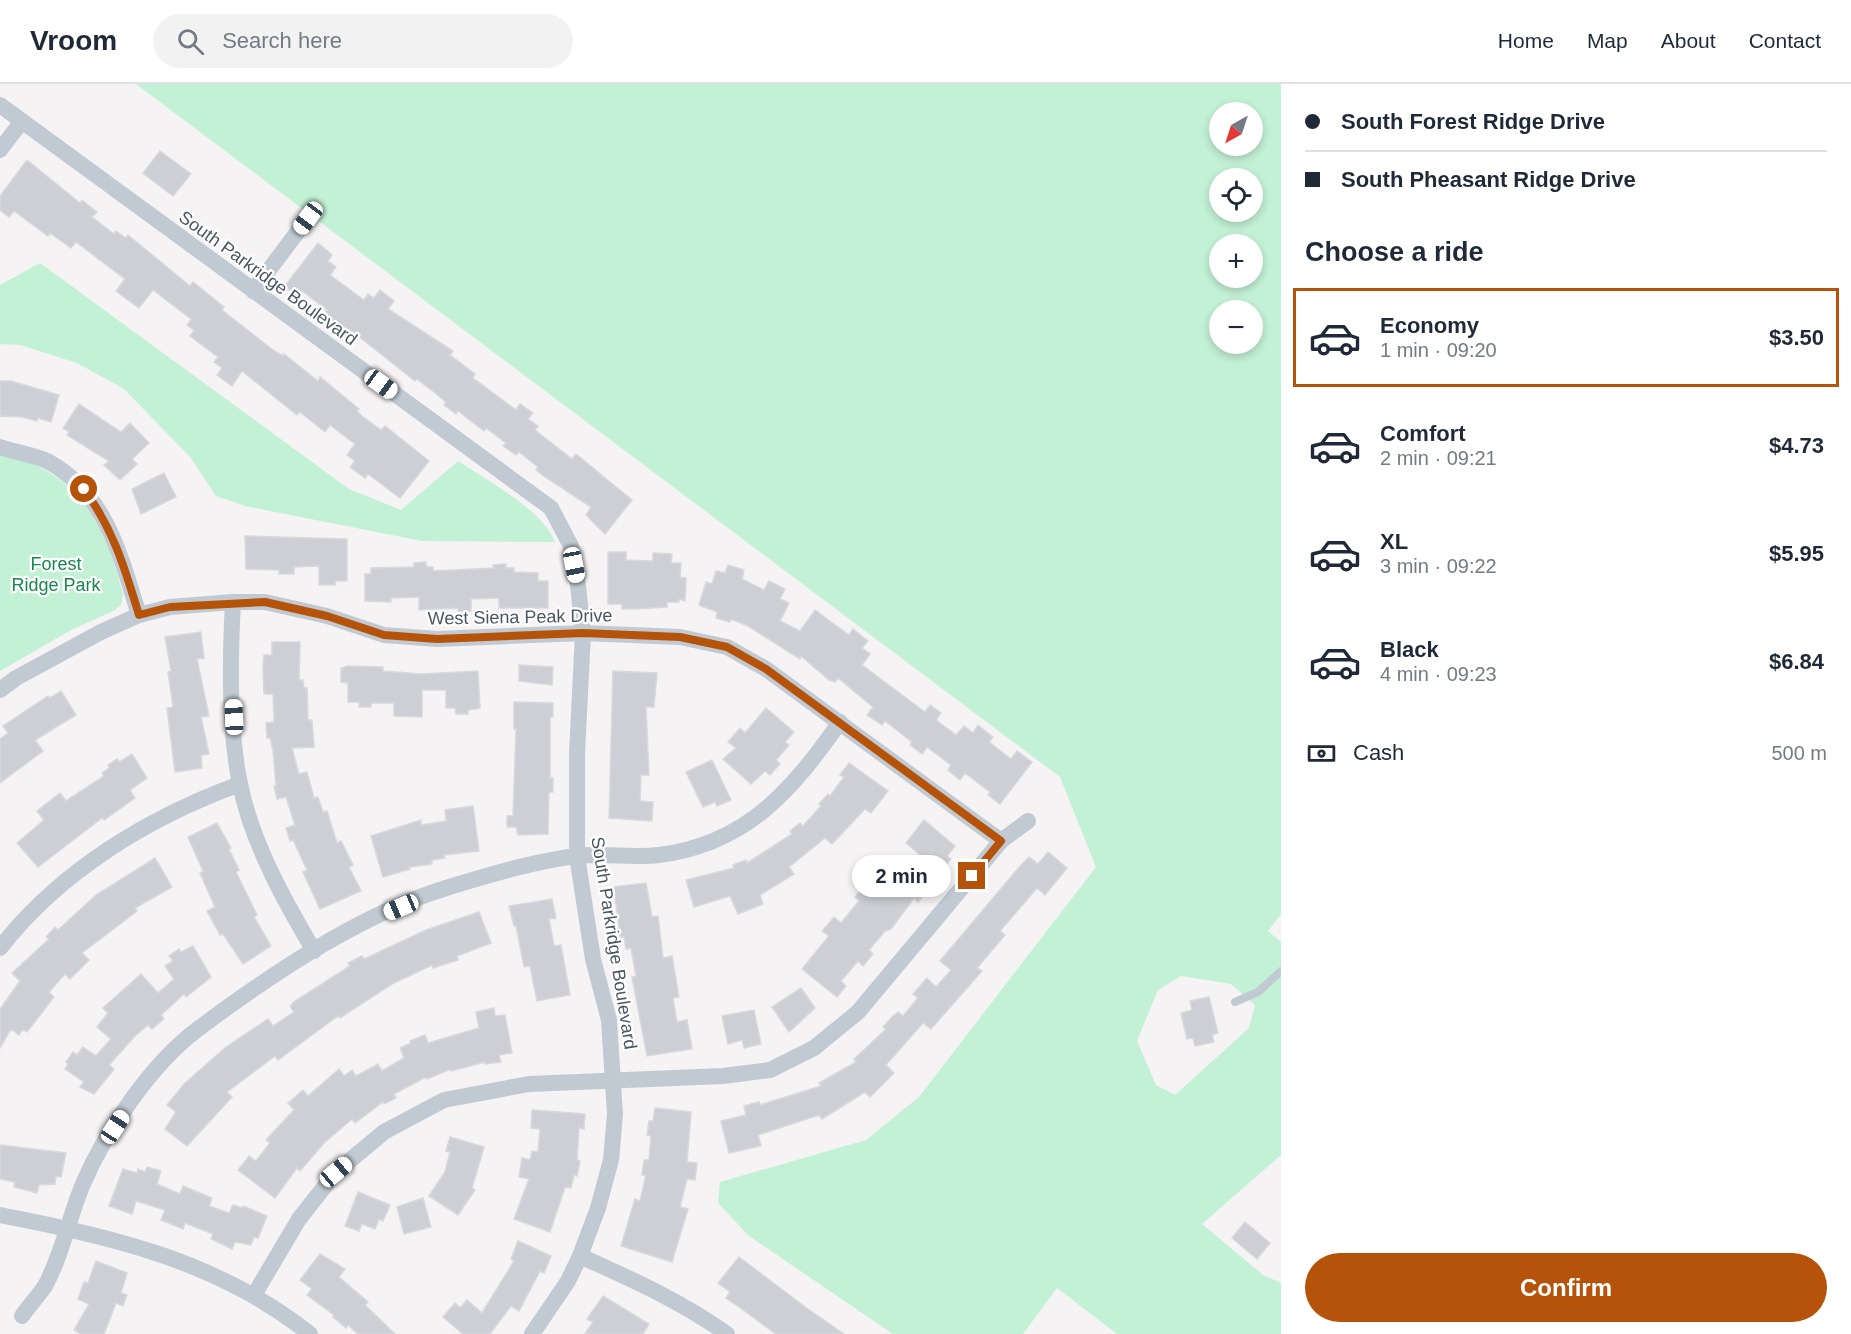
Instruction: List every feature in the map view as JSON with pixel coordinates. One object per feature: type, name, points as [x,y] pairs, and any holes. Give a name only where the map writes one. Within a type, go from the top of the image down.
[{"type":"street","name":"South Parkridge Boulevard","points":[[0,105],[551,508],[571,546],[583,633],[577,754],[578,856],[593,959],[609,1020],[615,1114],[610,1160],[598,1208],[580,1256],[568,1281],[532,1334]]},
{"type":"street","points":[[0,150],[22,121]]},
{"type":"street","points":[[253,291],[308,218]]},
{"type":"street","points":[[0,447],[48,462],[84,489],[105,518],[121,557],[139,615]]},
{"type":"street","points":[[233,602],[231,643],[240,784],[255,834],[284,900],[314,951]]},
{"type":"street","name":"West Siena Peak Drive","points":[[0,690],[44,662],[139,615],[170,607],[233,602],[265,602],[327,616],[384,635],[437,639],[583,633],[680,637],[727,647],[766,669],[1001,841]]},
{"type":"street","points":[[22,1316],[45,1285],[84,1182],[147,1078],[196,1031],[314,951],[379,916],[445,888],[578,856],[659,855],[709,843],[747,823],[784,795],[840,722]]},
{"type":"street","points":[[0,948],[20,923],[65,880],[82,868],[135,833],[199,799],[240,784]]},
{"type":"street","points":[[254,1295],[306,1209],[336,1172],[384,1132],[444,1100],[529,1084],[723,1076],[770,1070],[814,1048],[858,1012],[1001,841],[1028,821]]},
{"type":"street","points":[[0,1215],[67,1227],[129,1242],[209,1272],[254,1295],[310,1334]]},
{"type":"street","points":[[580,1256],[665,1295],[701,1315],[727,1334]]},
{"type":"lane","points":[[1235,1002],[1258,992],[1281,971]]},
{"type":"green space","points":[[136,84],[1281,84],[1281,914],[1268,931],[1281,942],[1281,1155],[1202,1224],[1263,1275],[1281,1283],[1281,1334],[1117,1334],[1057,1288],[1023,1334],[893,1334],[749,1236],[718,1203],[720,1182],[866,1140],[919,1097],[1096,867],[1060,777]],"holes":[[[1181,976],[1231,984],[1255,1005],[1249,1028],[1175,1095],[1156,1085],[1137,1041],[1158,990]]]},
{"type":"green space","points":[[40,263],[349,489],[401,510],[458,461],[527,508],[549,530],[555,542],[422,541],[245,506],[216,496],[191,458],[124,389],[77,363],[20,345],[0,344],[0,285]]},
{"type":"green space","name":"Forest Ridge Park","points":[[0,455],[17,458],[47,471],[80,498],[102,533],[123,595],[121,605],[115,610],[71,630],[0,671]]},
{"type":"building","points":[[160,151],[191,174],[173,196],[143,173]]},
{"type":"building","points":[[27,160],[80,203],[82,200],[97,212],[92,217],[114,234],[116,231],[126,238],[128,235],[190,286],[193,282],[224,307],[222,310],[273,350],[283,356],[284,354],[318,381],[320,377],[359,409],[357,411],[362,416],[381,430],[385,426],[429,461],[400,498],[368,474],[365,478],[350,467],[355,461],[347,455],[355,444],[330,425],[325,432],[300,412],[297,415],[242,371],[232,386],[217,375],[222,368],[214,362],[218,357],[190,336],[194,330],[187,325],[191,319],[153,290],[139,308],[116,291],[125,279],[76,242],[71,248],[50,233],[48,236],[14,211],[9,217],[0,210],[0,196]]},
{"type":"building","points":[[318,243],[332,255],[328,261],[336,267],[330,275],[364,300],[368,294],[374,298],[380,290],[394,301],[388,309],[453,351],[450,355],[475,374],[473,378],[516,410],[520,404],[533,413],[528,419],[538,426],[535,430],[572,459],[576,454],[632,500],[605,534],[586,515],[591,507],[545,477],[536,470],[538,467],[519,452],[516,455],[503,446],[506,443],[486,428],[484,431],[458,411],[456,414],[444,405],[446,402],[435,393],[417,379],[415,381],[353,332],[351,334],[323,316],[327,310],[302,291],[298,297],[285,286]]},
{"type":"building","points":[[0,381],[11,381],[59,395],[51,422],[38,418],[37,421],[22,417],[0,416]]},
{"type":"building","points":[[79,404],[121,432],[130,423],[149,443],[132,459],[137,464],[120,480],[104,465],[109,461],[67,435],[69,432],[63,428]]},
{"type":"building","points":[[164,473],[176,497],[141,514],[132,489]]},
{"type":"building","points":[[245,536],[347,539],[347,581],[335,581],[335,585],[319,585],[319,566],[294,567],[294,574],[279,574],[279,570],[246,569]]},
{"type":"building","points":[[608,552],[626,552],[626,560],[653,561],[653,553],[672,554],[671,563],[681,563],[680,577],[686,578],[685,601],[679,599],[679,602],[667,602],[667,607],[635,609],[622,609],[622,604],[608,604]]},
{"type":"building","points":[[426,562],[426,567],[433,567],[433,571],[494,568],[493,565],[506,564],[506,568],[514,568],[514,572],[538,573],[538,581],[548,581],[548,608],[499,608],[499,598],[471,599],[471,611],[458,612],[458,608],[419,610],[419,597],[391,598],[391,602],[365,601],[365,574],[371,574],[371,568],[414,567],[414,563]]},
{"type":"building","points":[[728,565],[744,570],[742,579],[764,590],[769,581],[785,589],[780,599],[789,603],[780,621],[800,631],[815,610],[849,635],[853,629],[868,641],[862,648],[870,654],[862,665],[925,712],[930,705],[941,713],[936,720],[956,735],[964,726],[973,733],[978,725],[993,737],[989,742],[1011,759],[1017,751],[1032,762],[1000,804],[988,795],[990,792],[965,773],[960,780],[948,770],[951,765],[927,747],[922,754],[910,745],[912,742],[885,721],[882,725],[867,715],[873,707],[838,678],[835,682],[829,680],[801,656],[800,659],[748,626],[731,619],[730,622],[716,618],[717,612],[699,605],[706,582],[712,584],[716,571],[725,573]]},
{"type":"building","points":[[201,632],[204,658],[197,659],[209,716],[201,717],[209,754],[201,755],[202,768],[175,772],[167,708],[173,707],[168,672],[171,671],[165,637]]},
{"type":"building","points":[[272,642],[300,642],[299,680],[303,680],[304,688],[307,688],[308,720],[312,720],[314,747],[292,748],[299,774],[307,772],[314,798],[318,797],[323,812],[327,811],[337,843],[341,841],[353,865],[349,867],[361,891],[320,909],[303,872],[307,870],[293,840],[290,841],[286,828],[295,825],[286,797],[277,799],[274,786],[276,786],[273,751],[270,738],[267,738],[266,723],[274,722],[273,694],[264,694],[263,669],[264,655],[272,655]]},
{"type":"building","points":[[519,665],[553,667],[552,685],[519,681]]},
{"type":"building","points":[[348,666],[383,667],[383,671],[421,674],[478,671],[480,708],[468,710],[468,714],[456,714],[455,708],[446,708],[446,690],[422,690],[422,717],[394,716],[394,703],[371,703],[371,707],[359,707],[359,702],[348,702],[348,683],[341,682],[341,668]]},
{"type":"building","points":[[613,671],[657,673],[654,707],[646,707],[649,775],[641,775],[640,801],[653,802],[652,821],[609,818]]},
{"type":"building","points":[[61,691],[76,715],[35,740],[43,751],[0,783],[0,739],[8,733],[3,726],[48,696],[50,698]]},
{"type":"building","points":[[514,702],[553,703],[553,717],[550,717],[550,778],[553,778],[553,792],[549,792],[548,834],[518,835],[516,827],[507,827],[507,816],[513,816],[516,729],[514,729]]},
{"type":"building","points":[[766,708],[794,732],[785,742],[789,745],[776,760],[780,764],[770,775],[765,771],[751,784],[723,759],[736,748],[728,742],[740,728],[745,733]]},
{"type":"building","points":[[132,754],[147,778],[130,790],[135,798],[104,820],[102,818],[38,867],[17,843],[44,820],[37,811],[60,793],[66,801],[104,776],[102,773],[109,768],[108,765],[117,759],[119,762]]},
{"type":"building","points":[[712,760],[731,800],[717,806],[715,802],[703,807],[686,772]]},
{"type":"building","points":[[849,763],[888,791],[871,813],[865,809],[832,844],[825,838],[789,867],[794,874],[760,895],[763,904],[738,914],[730,896],[694,907],[686,880],[734,868],[733,865],[746,860],[747,863],[792,834],[790,831],[800,823],[803,826],[821,806],[819,804],[828,794],[830,796],[844,777],[840,775]]},
{"type":"building","points":[[473,806],[479,851],[444,855],[445,858],[432,860],[432,864],[409,867],[410,869],[383,877],[371,836],[421,820],[421,825],[446,821],[445,810]]},
{"type":"building","points":[[924,820],[955,846],[947,856],[951,859],[918,902],[914,898],[891,929],[885,931],[869,950],[873,954],[863,966],[858,961],[841,981],[846,986],[837,997],[802,969],[829,936],[822,931],[834,917],[841,923],[859,901],[855,897],[873,876],[889,889],[919,854],[906,843]]},
{"type":"building","points":[[217,823],[231,848],[229,849],[239,870],[236,872],[257,915],[254,917],[271,946],[243,964],[223,934],[220,935],[207,911],[215,907],[188,837]]},
{"type":"building","points":[[1048,852],[1067,868],[1045,895],[1037,888],[1000,931],[1005,935],[977,968],[982,971],[931,1029],[923,1023],[886,1065],[894,1073],[870,1097],[865,1092],[822,1119],[819,1115],[758,1135],[761,1146],[729,1153],[721,1121],[746,1115],[744,1106],[759,1102],[760,1105],[821,1086],[819,1083],[856,1062],[854,1059],[886,1029],[883,1027],[892,1017],[898,1012],[903,1016],[918,998],[913,994],[927,978],[936,987],[951,970],[940,961],[1020,866],[1029,857],[1038,864]]},
{"type":"building","points":[[155,858],[172,887],[135,908],[137,911],[82,953],[89,960],[70,979],[65,974],[49,992],[54,997],[27,1032],[23,1029],[19,1035],[11,1029],[0,1048],[0,1009],[20,981],[12,973],[49,939],[46,937],[55,927],[58,930],[96,895]]},
{"type":"building","points":[[646,883],[652,917],[658,916],[663,958],[672,956],[679,997],[673,998],[677,1022],[687,1020],[692,1049],[647,1056],[632,977],[636,976],[631,948],[626,949],[624,937],[620,937],[614,887]]},
{"type":"building","points":[[552,899],[556,918],[549,919],[554,946],[561,945],[570,995],[537,1001],[530,966],[524,967],[516,926],[514,926],[509,906]]},
{"type":"building","points":[[479,912],[491,943],[457,956],[458,960],[433,968],[432,965],[392,984],[340,1018],[338,1016],[278,1060],[275,1056],[227,1092],[232,1097],[187,1146],[165,1129],[176,1112],[167,1105],[185,1083],[226,1047],[268,1019],[273,1026],[294,1012],[290,1006],[295,1001],[350,966],[348,963],[362,956],[364,959],[426,930]]},
{"type":"building","points":[[193,946],[211,977],[186,997],[184,994],[161,1015],[164,1019],[152,1029],[148,1025],[135,1036],[109,1065],[114,1069],[94,1094],[80,1087],[84,1082],[65,1069],[68,1064],[66,1062],[73,1052],[77,1055],[83,1047],[96,1056],[111,1039],[97,1027],[108,1013],[103,1008],[141,974],[158,993],[174,979],[165,966],[173,961],[169,956],[179,949],[181,952]]},
{"type":"building","points":[[801,988],[815,1008],[789,1032],[772,1007]]},
{"type":"building","points":[[1209,997],[1218,1033],[1212,1035],[1214,1042],[1195,1046],[1193,1038],[1187,1039],[1181,1013],[1192,1010],[1190,1001]]},
{"type":"building","points":[[494,1008],[495,1016],[505,1015],[512,1053],[499,1055],[501,1062],[485,1064],[485,1062],[451,1071],[451,1069],[427,1079],[426,1077],[394,1094],[396,1098],[384,1104],[383,1102],[355,1123],[352,1119],[324,1143],[300,1171],[297,1168],[275,1198],[238,1170],[249,1156],[256,1161],[270,1143],[266,1140],[294,1110],[288,1103],[303,1090],[308,1096],[339,1069],[344,1076],[352,1070],[356,1076],[378,1064],[382,1071],[404,1058],[400,1048],[411,1043],[410,1041],[425,1035],[428,1043],[479,1028],[476,1012]]},
{"type":"building","points":[[754,1010],[761,1044],[744,1048],[742,1040],[728,1044],[722,1016]]},
{"type":"building","points":[[655,1108],[691,1112],[687,1162],[697,1163],[695,1180],[687,1179],[680,1207],[688,1209],[672,1262],[621,1246],[635,1199],[640,1201],[646,1175],[642,1175],[644,1160],[649,1160],[651,1136],[647,1135],[649,1121],[653,1121]]},
{"type":"building","points":[[532,1110],[585,1114],[584,1129],[579,1128],[577,1160],[580,1161],[577,1176],[574,1175],[571,1188],[565,1187],[550,1232],[514,1219],[529,1179],[519,1177],[522,1158],[530,1160],[532,1151],[538,1152],[540,1129],[531,1128]]},
{"type":"building","points":[[450,1137],[484,1147],[472,1188],[475,1190],[458,1215],[429,1196],[445,1172],[450,1152],[446,1151]]},
{"type":"building","points":[[0,1145],[66,1153],[61,1177],[56,1176],[55,1184],[39,1185],[37,1193],[14,1187],[15,1182],[0,1179]]},
{"type":"building","points":[[147,1167],[161,1171],[157,1184],[180,1194],[183,1186],[212,1198],[209,1206],[229,1213],[233,1205],[242,1208],[243,1206],[267,1216],[258,1238],[254,1237],[251,1245],[235,1242],[232,1249],[211,1239],[213,1234],[185,1223],[183,1229],[161,1220],[165,1210],[136,1201],[132,1214],[109,1206],[123,1169],[137,1173],[138,1169],[145,1172]]},
{"type":"building","points":[[358,1192],[390,1205],[383,1221],[379,1219],[375,1229],[362,1224],[359,1231],[345,1226]]},
{"type":"building","points":[[423,1198],[431,1227],[404,1234],[397,1207]]},
{"type":"building","points":[[1245,1222],[1270,1243],[1257,1259],[1232,1238]]},
{"type":"building","points":[[518,1241],[551,1256],[544,1273],[540,1271],[519,1311],[511,1306],[490,1334],[463,1334],[443,1317],[455,1303],[460,1308],[467,1300],[482,1313],[514,1261],[511,1259]]},
{"type":"building","points":[[320,1254],[345,1269],[339,1277],[368,1302],[365,1305],[395,1334],[358,1334],[348,1325],[346,1328],[333,1317],[334,1315],[307,1295],[312,1289],[300,1280]]},
{"type":"building","points":[[739,1257],[844,1334],[776,1334],[726,1298],[730,1292],[718,1283]]},
{"type":"building","points":[[96,1261],[127,1273],[121,1293],[127,1295],[123,1306],[116,1303],[104,1334],[81,1334],[74,1330],[89,1304],[78,1299],[84,1282],[88,1283]]},
{"type":"building","points":[[603,1296],[649,1324],[643,1334],[585,1334],[593,1322],[587,1319]]},
{"type":"route","points":[[84,489],[105,518],[121,557],[139,615],[170,607],[265,602],[327,616],[384,635],[437,639],[583,633],[680,637],[727,647],[766,669],[1001,841],[972,876]]}]
